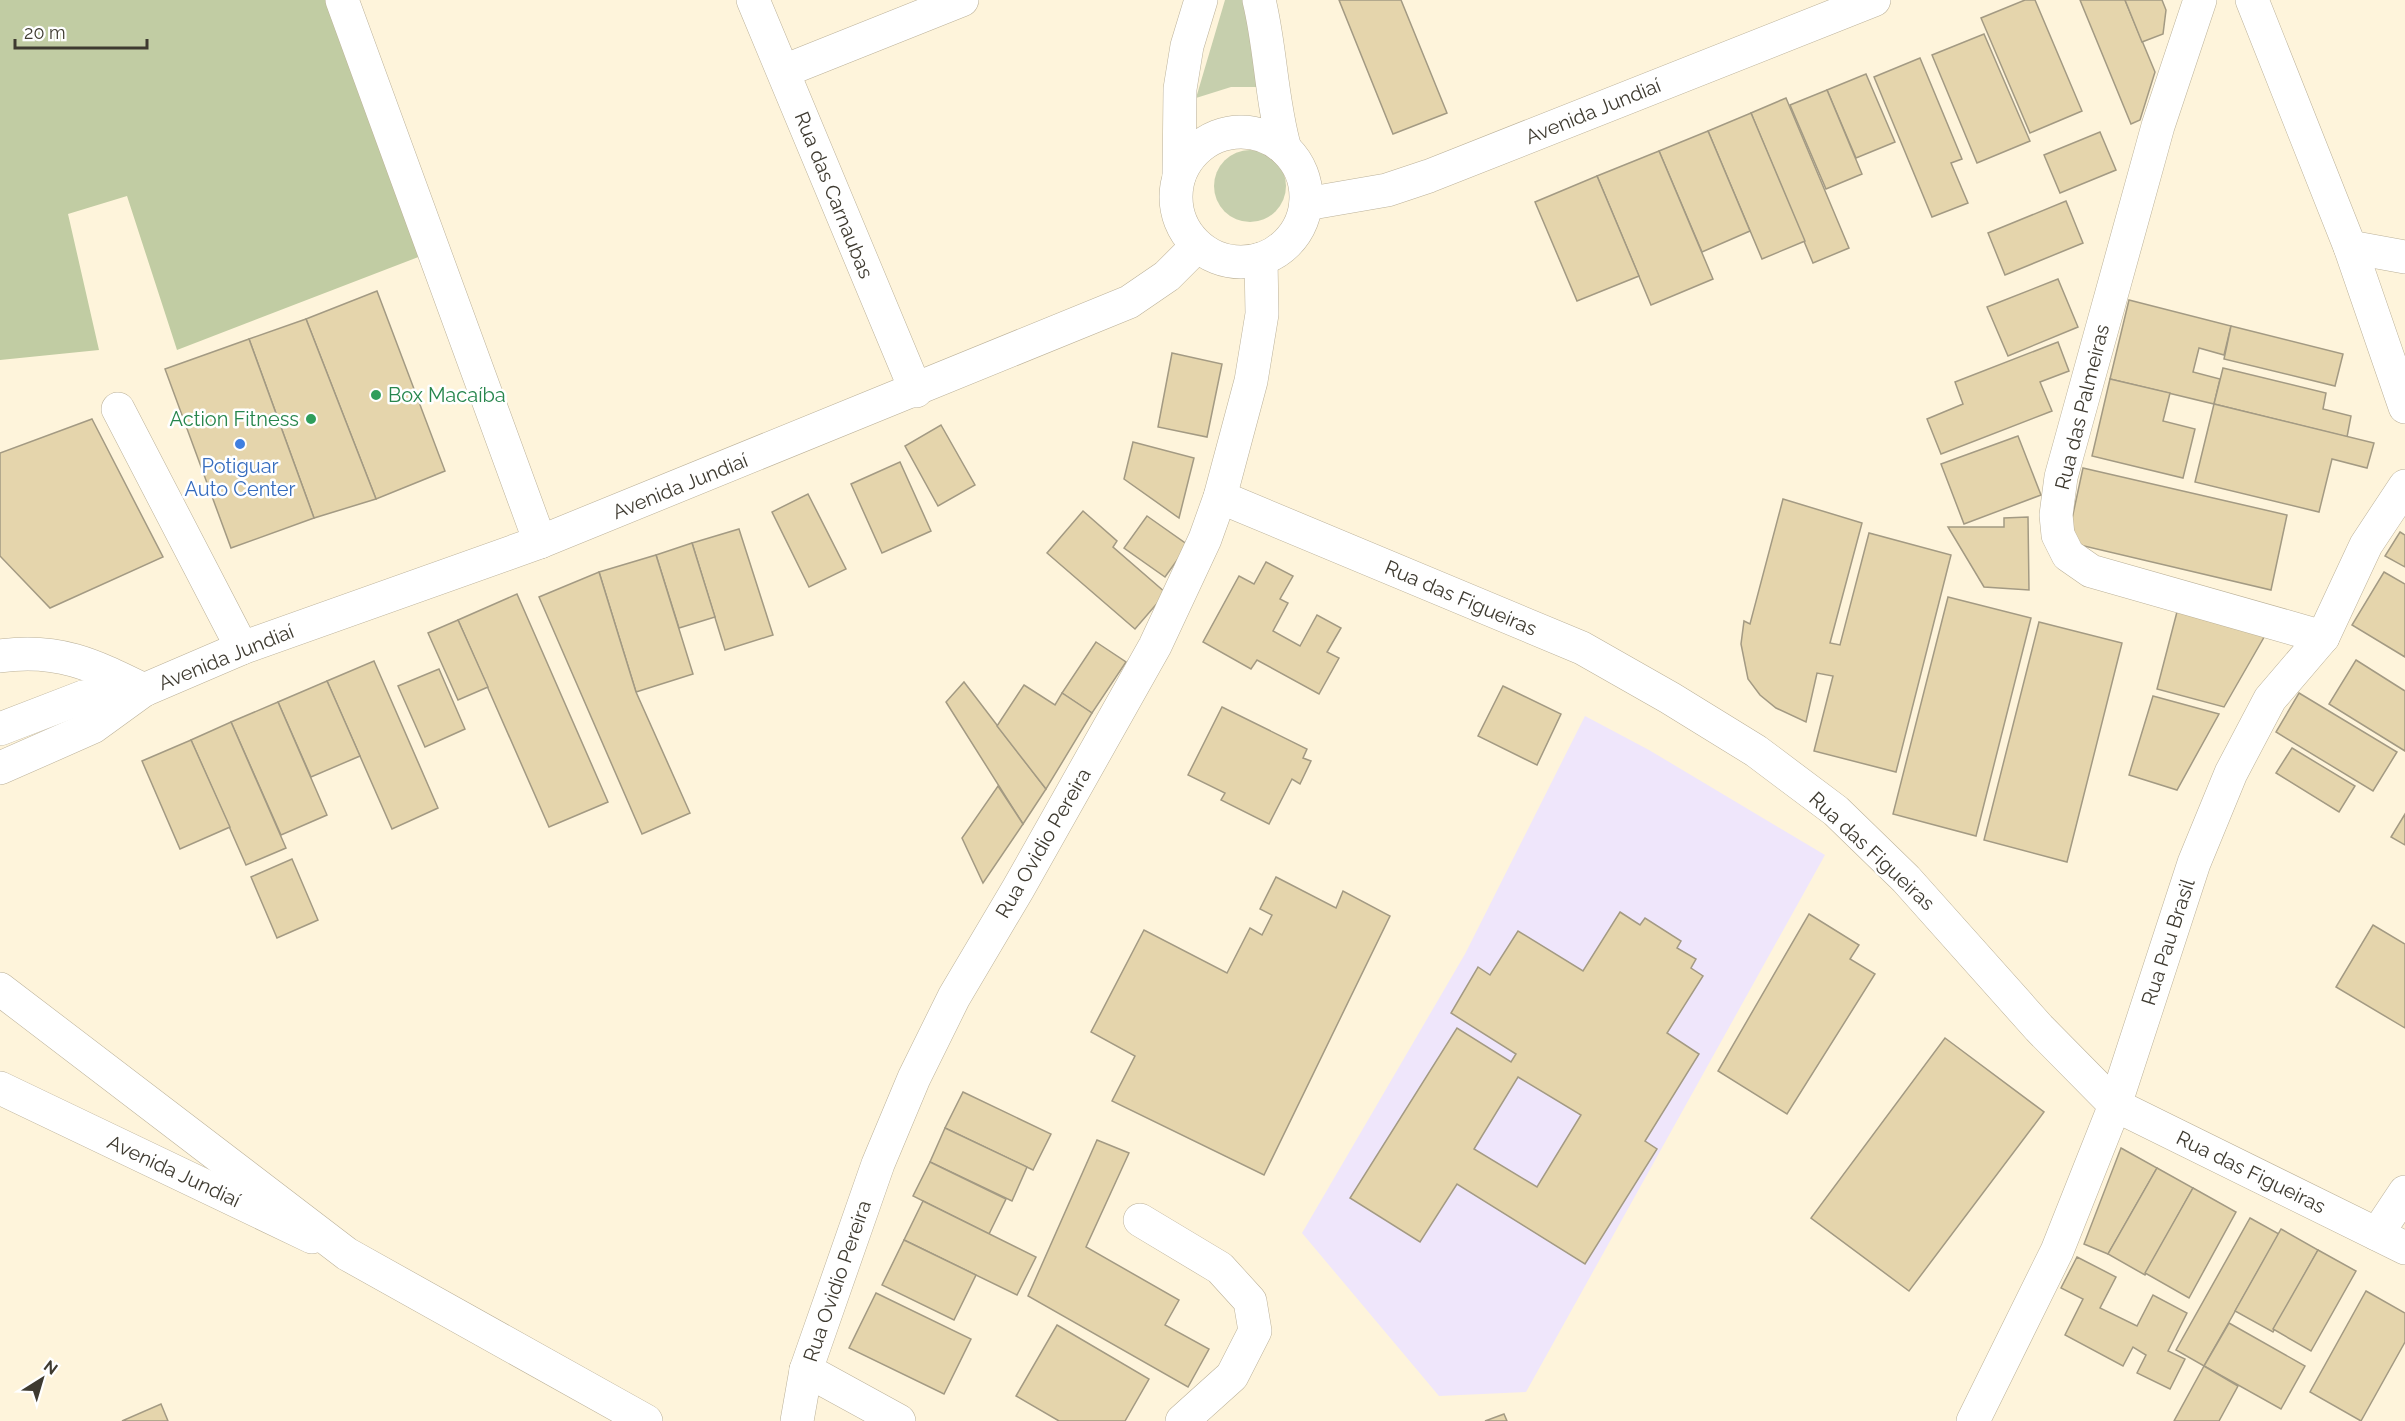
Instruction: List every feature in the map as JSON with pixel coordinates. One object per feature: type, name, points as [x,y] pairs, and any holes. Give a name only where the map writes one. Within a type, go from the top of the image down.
[{"type":"main road","points":[[342,0],[540,543]]},
{"type":"main road","name":"Rua das Carnaubas","points":[[753,0],[916,391]]},
{"type":"main road","points":[[783,71],[962,0]]},
{"type":"main road","points":[[1179,176],[1190,156],[1201,145],[1214,138],[1228,133],[1258,135],[1285,149],[1295,160],[1302,174],[1306,204],[1304,217],[1295,236],[1280,250],[1248,262],[1228,261],[1215,257],[1197,246],[1187,234],[1178,214],[1175,198],[1179,176],[1180,89],[1187,46],[1201,0]]},
{"type":"main road","points":[[1259,0],[1267,34],[1278,122],[1285,149]]},
{"type":"main road","name":"Avenida Jundiaí","points":[[1306,204],[1387,190],[1429,176],[1874,0]]},
{"type":"main road","name":"Rua das Palmeiras","points":[[2200,0],[2158,126],[2125,241],[2061,477],[2057,527],[2063,549],[2091,571],[2323,637]]},
{"type":"main road","points":[[2252,0],[2350,247],[2405,406]]},
{"type":"main road","name":"Avenida Jundiaí","points":[[0,768],[93,727],[144,690],[242,648],[540,543],[1129,302],[1167,276],[1197,246]]},
{"type":"main road","points":[[2350,247],[2405,257]]},
{"type":"main road","name":"Rua Ovidio Pereira","points":[[797,1421],[806,1370],[878,1164],[914,1078],[954,997],[1155,646],[1205,539],[1220,496],[1251,381],[1262,314],[1261,259]]},
{"type":"main road","points":[[118,409],[242,648]]},
{"type":"main road","name":"Rua Pau Brasil","points":[[1973,1421],[2057,1251],[2115,1105],[2194,863],[2231,773],[2270,699],[2323,637],[2366,545],[2405,486]]},
{"type":"main road","name":"Rua das Figueiras","points":[[1220,496],[1582,648],[1670,698],[1756,751],[1836,812],[1906,879],[2038,1028],[2115,1105],[2391,1241]]},
{"type":"main road","points":[[0,631],[13,654],[62,656],[96,666],[144,690]]},
{"type":"main road","name":"Avenida Jundiaí","points":[[0,729],[83,697],[144,690]]},
{"type":"main road","points":[[0,989],[347,1254],[646,1421]]},
{"type":"main road","name":"Avenida Jundiaí","points":[[0,1088],[347,1254]]},
{"type":"main road","points":[[2391,1241],[2405,1192]]},
{"type":"main road","points":[[1140,1220],[1220,1268],[1250,1301],[1255,1331],[1232,1376],[1182,1421]]},
{"type":"main road","points":[[806,1370],[900,1421]]},
{"type":"shaded area","points":[[1585,716],[1649,750],[1825,855],[1526,1392],[1439,1396],[1302,1233],[1465,954]]},
{"type":"green space","points":[[0,0],[326,0],[421,256],[177,350],[127,196],[68,214],[99,350],[0,360]]},
{"type":"green space","points":[[1225,0],[1247,0],[1264,87],[1231,87],[1196,98]]},
{"type":"green space","points":[[1257,150],[1276,160],[1284,172],[1286,186],[1284,200],[1276,212],[1264,220],[1243,222],[1224,212],[1216,200],[1214,179],[1224,160],[1236,152]]},
{"type":"building","points":[[1339,0],[1401,0],[1447,113],[1393,134]]},
{"type":"building","points":[[2025,0],[2035,0],[2082,111],[2030,133],[1981,18]]},
{"type":"building","points":[[2080,0],[2125,0],[2155,72],[2140,120],[2131,124]]},
{"type":"building","points":[[2125,0],[2162,0],[2166,10],[2163,34],[2142,42]]},
{"type":"building","points":[[1984,34],[2030,141],[1977,163],[1932,55]]},
{"type":"building","points":[[1920,58],[1962,159],[1951,163],[1968,203],[1932,217],[1874,77]]},
{"type":"building","points":[[1866,74],[1895,142],[1856,158],[1827,90]]},
{"type":"building","points":[[1827,90],[1862,174],[1826,189],[1790,105]]},
{"type":"building","points":[[1786,98],[1849,248],[1813,263],[1751,113]]},
{"type":"building","points":[[1751,113],[1805,241],[1762,259],[1708,131]]},
{"type":"building","points":[[1708,131],[1750,231],[1702,252],[1659,151]]},
{"type":"building","points":[[2100,132],[2116,170],[2060,193],[2044,155]]},
{"type":"building","points":[[1659,151],[1713,279],[1651,305],[1597,176]]},
{"type":"building","points":[[1597,176],[1639,276],[1577,301],[1535,202]]},
{"type":"building","points":[[2066,201],[2083,243],[2005,275],[1988,233]]},
{"type":"building","points":[[2058,279],[2078,327],[2008,356],[1987,307]]},
{"type":"building","name":"Box Macaíba","points":[[377,291],[445,471],[376,499],[306,319]]},
{"type":"building","points":[[2129,300],[2231,326],[2224,355],[2199,348],[2193,372],[2220,379],[2214,404],[2110,379]]},
{"type":"building","name":"Action Fitness","points":[[306,319],[376,499],[314,518],[249,339]]},
{"type":"building","points":[[2231,326],[2343,354],[2335,386],[2224,359]]},
{"type":"building","name":"Potiguar Auto Center","points":[[249,339],[314,518],[231,548],[165,369]]},
{"type":"building","points":[[2058,342],[2069,371],[2040,382],[2052,411],[1941,454],[1927,419],[1963,404],[1955,382]]},
{"type":"building","points":[[1172,353],[1222,364],[1207,437],[1158,427]]},
{"type":"building","points":[[2223,368],[2326,393],[2323,409],[2351,416],[2347,437],[2214,404]]},
{"type":"building","points":[[2110,379],[2170,393],[2163,421],[2195,429],[2183,478],[2092,456]]},
{"type":"building","points":[[2214,404],[2374,443],[2367,468],[2332,459],[2319,512],[2195,482]]},
{"type":"building","points":[[92,419],[163,557],[50,608],[0,556],[0,453]]},
{"type":"building","points":[[941,425],[975,485],[938,506],[905,446]]},
{"type":"building","points":[[2018,436],[2041,495],[1964,524],[1941,464]]},
{"type":"building","points":[[1133,442],[1194,458],[1179,518],[1124,479]]},
{"type":"building","points":[[900,462],[931,531],[882,553],[851,484]]},
{"type":"building","points":[[2083,468],[2287,515],[2271,590],[2067,542]]},
{"type":"building","points":[[808,494],[846,569],[809,587],[772,512]]},
{"type":"building","points":[[1783,499],[1862,523],[1830,643],[1840,645],[1869,533],[1951,555],[1896,772],[1814,751],[1833,676],[1817,673],[1806,722],[1776,708],[1760,695],[1748,679],[1741,644],[1744,621],[1750,624]]},
{"type":"building","points":[[1083,511],[1117,541],[1113,547],[1166,593],[1135,629],[1047,553]]},
{"type":"building","points":[[1147,516],[1188,545],[1165,577],[1124,548]]},
{"type":"building","points":[[2028,517],[2029,590],[1984,587],[1948,527],[2004,527],[2004,518]]},
{"type":"building","points":[[739,529],[773,635],[725,650],[692,543]]},
{"type":"building","points":[[2400,532],[2405,535],[2405,567],[2385,556]]},
{"type":"building","points":[[692,543],[715,617],[679,628],[656,555]]},
{"type":"building","points":[[656,555],[693,674],[636,692],[599,572]]},
{"type":"building","points":[[1266,562],[1293,576],[1280,599],[1288,603],[1273,631],[1300,646],[1317,615],[1341,628],[1327,652],[1339,658],[1319,694],[1257,660],[1251,669],[1203,642],[1239,576],[1254,584]]},
{"type":"building","points":[[599,572],[636,692],[690,813],[642,834],[539,597]]},
{"type":"building","points":[[2384,572],[2405,584],[2405,657],[2352,625]]},
{"type":"building","points":[[517,594],[608,802],[549,827],[458,620]]},
{"type":"building","points":[[1948,597],[2031,618],[1976,836],[1893,814]]},
{"type":"building","points":[[2178,608],[2267,632],[2224,707],[2157,689]]},
{"type":"building","points":[[458,620],[488,687],[458,700],[428,633]]},
{"type":"building","points":[[2039,622],[2122,643],[2067,862],[1984,840]]},
{"type":"building","points":[[1096,642],[1126,662],[1092,713],[1062,693]]},
{"type":"building","points":[[2356,660],[2405,691],[2405,751],[2329,704]]},
{"type":"building","points":[[374,661],[438,808],[392,829],[327,681]]},
{"type":"building","points":[[439,669],[465,729],[425,747],[398,686]]},
{"type":"building","points":[[327,681],[360,756],[311,777],[278,702]]},
{"type":"building","points":[[964,682],[1046,789],[1023,824],[946,702]]},
{"type":"building","points":[[1024,685],[1055,705],[1062,693],[1092,713],[1046,789],[997,726]]},
{"type":"building","points":[[1503,686],[1561,714],[1537,765],[1478,736]]},
{"type":"building","points":[[2299,693],[2397,752],[2373,791],[2276,732]]},
{"type":"building","points":[[2153,696],[2219,714],[2177,790],[2129,775]]},
{"type":"building","points":[[278,702],[327,815],[281,835],[231,722]]},
{"type":"building","points":[[1222,707],[1307,749],[1303,758],[1311,761],[1300,784],[1292,779],[1269,824],[1221,800],[1225,793],[1188,775]]},
{"type":"building","points":[[231,722],[286,848],[246,865],[191,740]]},
{"type":"building","points":[[191,740],[230,827],[180,849],[142,761]]},
{"type":"building","points":[[2292,748],[2355,786],[2339,812],[2276,773]]},
{"type":"building","points":[[998,786],[1023,824],[983,883],[962,838]]},
{"type":"building","points":[[2405,814],[2405,845],[2391,837]]},
{"type":"building","points":[[292,859],[318,920],[277,938],[251,877]]},
{"type":"building","points":[[1276,877],[1336,908],[1343,891],[1390,916],[1264,1175],[1112,1101],[1135,1056],[1091,1032],[1144,930],[1227,973],[1250,928],[1262,935],[1272,915],[1260,909]]},
{"type":"building","points":[[1620,912],[1640,925],[1645,918],[1681,941],[1677,948],[1696,959],[1691,968],[1703,976],[1667,1033],[1699,1054],[1645,1141],[1657,1149],[1585,1264],[1457,1184],[1420,1242],[1350,1198],[1457,1028],[1511,1062],[1516,1054],[1451,1013],[1478,967],[1490,975],[1518,931],[1583,971]],"holes":[[[1518,1077],[1581,1115],[1537,1187],[1474,1149]]]},
{"type":"building","points":[[1809,914],[1859,945],[1850,959],[1875,974],[1787,1114],[1718,1071]]},
{"type":"building","points":[[2373,925],[2405,944],[2405,1028],[2336,987]]},
{"type":"building","points":[[1945,1038],[2044,1112],[1909,1291],[1811,1218]]},
{"type":"building","points":[[963,1092],[1051,1134],[1033,1170],[945,1128]]},
{"type":"building","points":[[945,1128],[1027,1167],[1012,1201],[930,1162]]},
{"type":"building","points":[[1097,1140],[1129,1153],[1086,1247],[1179,1300],[1165,1325],[1209,1349],[1188,1387],[1028,1296]]},
{"type":"building","points":[[2121,1148],[2157,1168],[2108,1254],[2084,1244]]},
{"type":"building","points":[[930,1162],[1006,1199],[989,1234],[913,1196]]},
{"type":"building","points":[[2157,1168],[2193,1188],[2145,1275],[2108,1254]]},
{"type":"building","points":[[2193,1188],[2236,1212],[2189,1298],[2145,1273]]},
{"type":"building","points":[[923,1201],[1036,1257],[1017,1295],[904,1240]]},
{"type":"building","points":[[2250,1218],[2279,1234],[2204,1366],[2176,1350]]},
{"type":"building","points":[[2281,1229],[2318,1250],[2273,1332],[2235,1311]]},
{"type":"building","points":[[904,1240],[976,1275],[954,1320],[882,1285]]},
{"type":"building","points":[[2318,1250],[2356,1271],[2311,1351],[2273,1329]]},
{"type":"building","points":[[2077,1257],[2116,1277],[2100,1308],[2137,1326],[2153,1295],[2187,1313],[2168,1351],[2185,1359],[2170,1389],[2137,1373],[2146,1355],[2133,1347],[2123,1366],[2065,1335],[2083,1299],[2061,1288]]},
{"type":"building","points":[[2366,1291],[2405,1313],[2405,1342],[2361,1421],[2310,1392]]},
{"type":"building","points":[[876,1293],[971,1339],[944,1394],[849,1348]]},
{"type":"building","points":[[2229,1323],[2305,1366],[2281,1409],[2204,1366]]},
{"type":"building","points":[[1057,1325],[1149,1379],[1125,1421],[1059,1421],[1016,1396]]},
{"type":"building","points":[[2204,1366],[2238,1386],[2219,1421],[2174,1421]]},
{"type":"building","points":[[161,1404],[168,1421],[122,1421]]},
{"type":"building","points":[[1504,1414],[1507,1421],[1485,1421]]},
{"type":"place","name":"Box Macaíba","points":[[376,395]]},
{"type":"place","name":"Action Fitness","points":[[311,419]]},
{"type":"place","name":"Potiguar Auto Center","points":[[240,444]]}]
